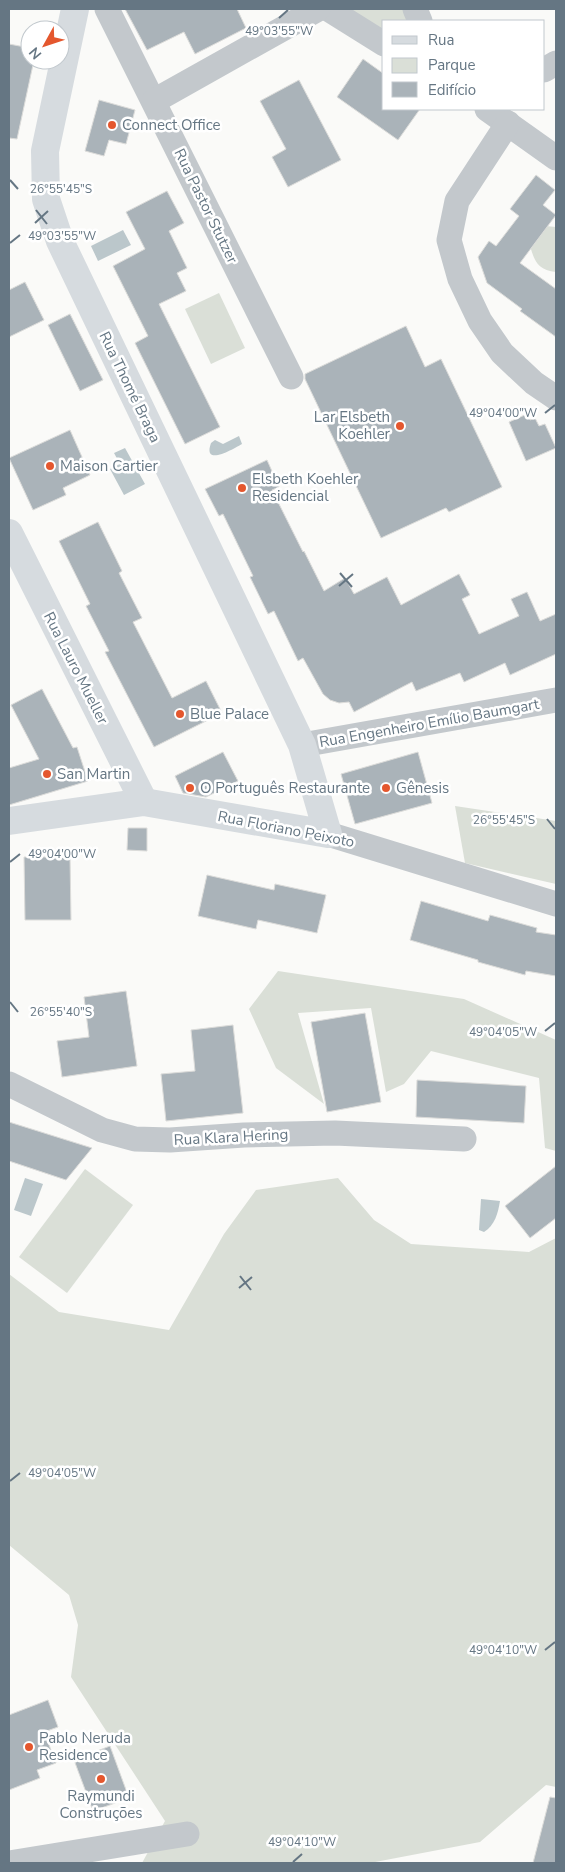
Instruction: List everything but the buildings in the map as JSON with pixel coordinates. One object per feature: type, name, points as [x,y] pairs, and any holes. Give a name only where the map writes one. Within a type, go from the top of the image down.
[{"type":"street","name":"Rua Thomé Braga","points":[[75,9],[45,152],[46,199],[60,241],[302,745],[328,834]]},
{"type":"street","name":"Rua Pastor Stutzer","points":[[107,9],[291,377]]},
{"type":"street","points":[[154,101],[318,9]]},
{"type":"street","points":[[328,9],[382,43]]},
{"type":"street","points":[[545,69],[556,63]]},
{"type":"street","points":[[488,110],[556,158]]},
{"type":"street","points":[[508,123],[456,201],[450,240],[460,279],[480,321],[502,353],[534,383],[556,398]]},
{"type":"street","name":"Rua Lauro Mueller","points":[[9,533],[144,802]]},
{"type":"street","name":"Rua Engenheiro Emílio Baumgart","points":[[302,745],[556,700]]},
{"type":"street","name":"Rua Floriano Peixoto","points":[[9,821],[144,802],[328,834],[556,904]]},
{"type":"street","name":"Rua Klara Hering","points":[[9,1084],[102,1130],[135,1139],[170,1140],[244,1135],[335,1133],[464,1139]]},
{"type":"street","points":[[9,1862],[187,1834]]},
{"type":"green space","points":[[348,9],[408,9],[416,20],[382,20],[382,31]]},
{"type":"green space","points":[[535,225],[556,227],[556,272],[548,271],[535,260],[527,235]]},
{"type":"green space","points":[[219,293],[245,348],[211,364],[185,309]]},
{"type":"green space","points":[[455,806],[556,821],[556,884],[465,863]]},
{"type":"green space","points":[[278,971],[464,999],[556,1040],[556,1151],[545,1148],[539,1078],[431,1051],[404,1084],[386,1092],[371,1008],[298,1013],[324,1104],[276,1068],[249,1009]]},
{"type":"green space","points":[[85,1169],[133,1205],[67,1293],[19,1257]]},
{"type":"green space","points":[[338,1178],[374,1220],[411,1244],[529,1252],[556,1238],[556,1787],[546,1785],[480,1842],[370,1863],[142,1863],[165,1821],[71,1677],[78,1625],[69,1595],[9,1545],[9,1274],[59,1312],[169,1330],[224,1234],[256,1190]]},
{"type":"shaded area","points":[[123,230],[131,245],[98,261],[91,246]]},
{"type":"shaded area","points":[[239,436],[242,444],[220,454],[211,454],[209,450],[211,443],[215,440],[223,444]]},
{"type":"shaded area","points":[[125,448],[145,484],[124,495],[110,469],[120,464],[114,453]]},
{"type":"shaded area","points":[[25,1178],[43,1184],[31,1216],[14,1210]]},
{"type":"shaded area","points":[[481,1199],[500,1201],[493,1222],[484,1232],[479,1230]]},
{"type":"place","name":"Connect Office","points":[[112,125]]},
{"type":"place","name":"Lar Elsbeth Koehler","points":[[400,426]]},
{"type":"place","name":"Maison Cartier","points":[[50,466]]},
{"type":"place","name":"Elsbeth Koehler Residencial","points":[[242,488]]},
{"type":"place","name":"Blue Palace","points":[[180,714]]},
{"type":"place","name":"San Martin","points":[[47,774]]},
{"type":"place","name":"O Português Restaurante","points":[[190,788]]},
{"type":"place","name":"Gênesis","points":[[386,788]]},
{"type":"place","name":"Pablo Neruda Residence","points":[[29,1747]]},
{"type":"place","name":"Raymundi Construções","points":[[101,1779]]}]
